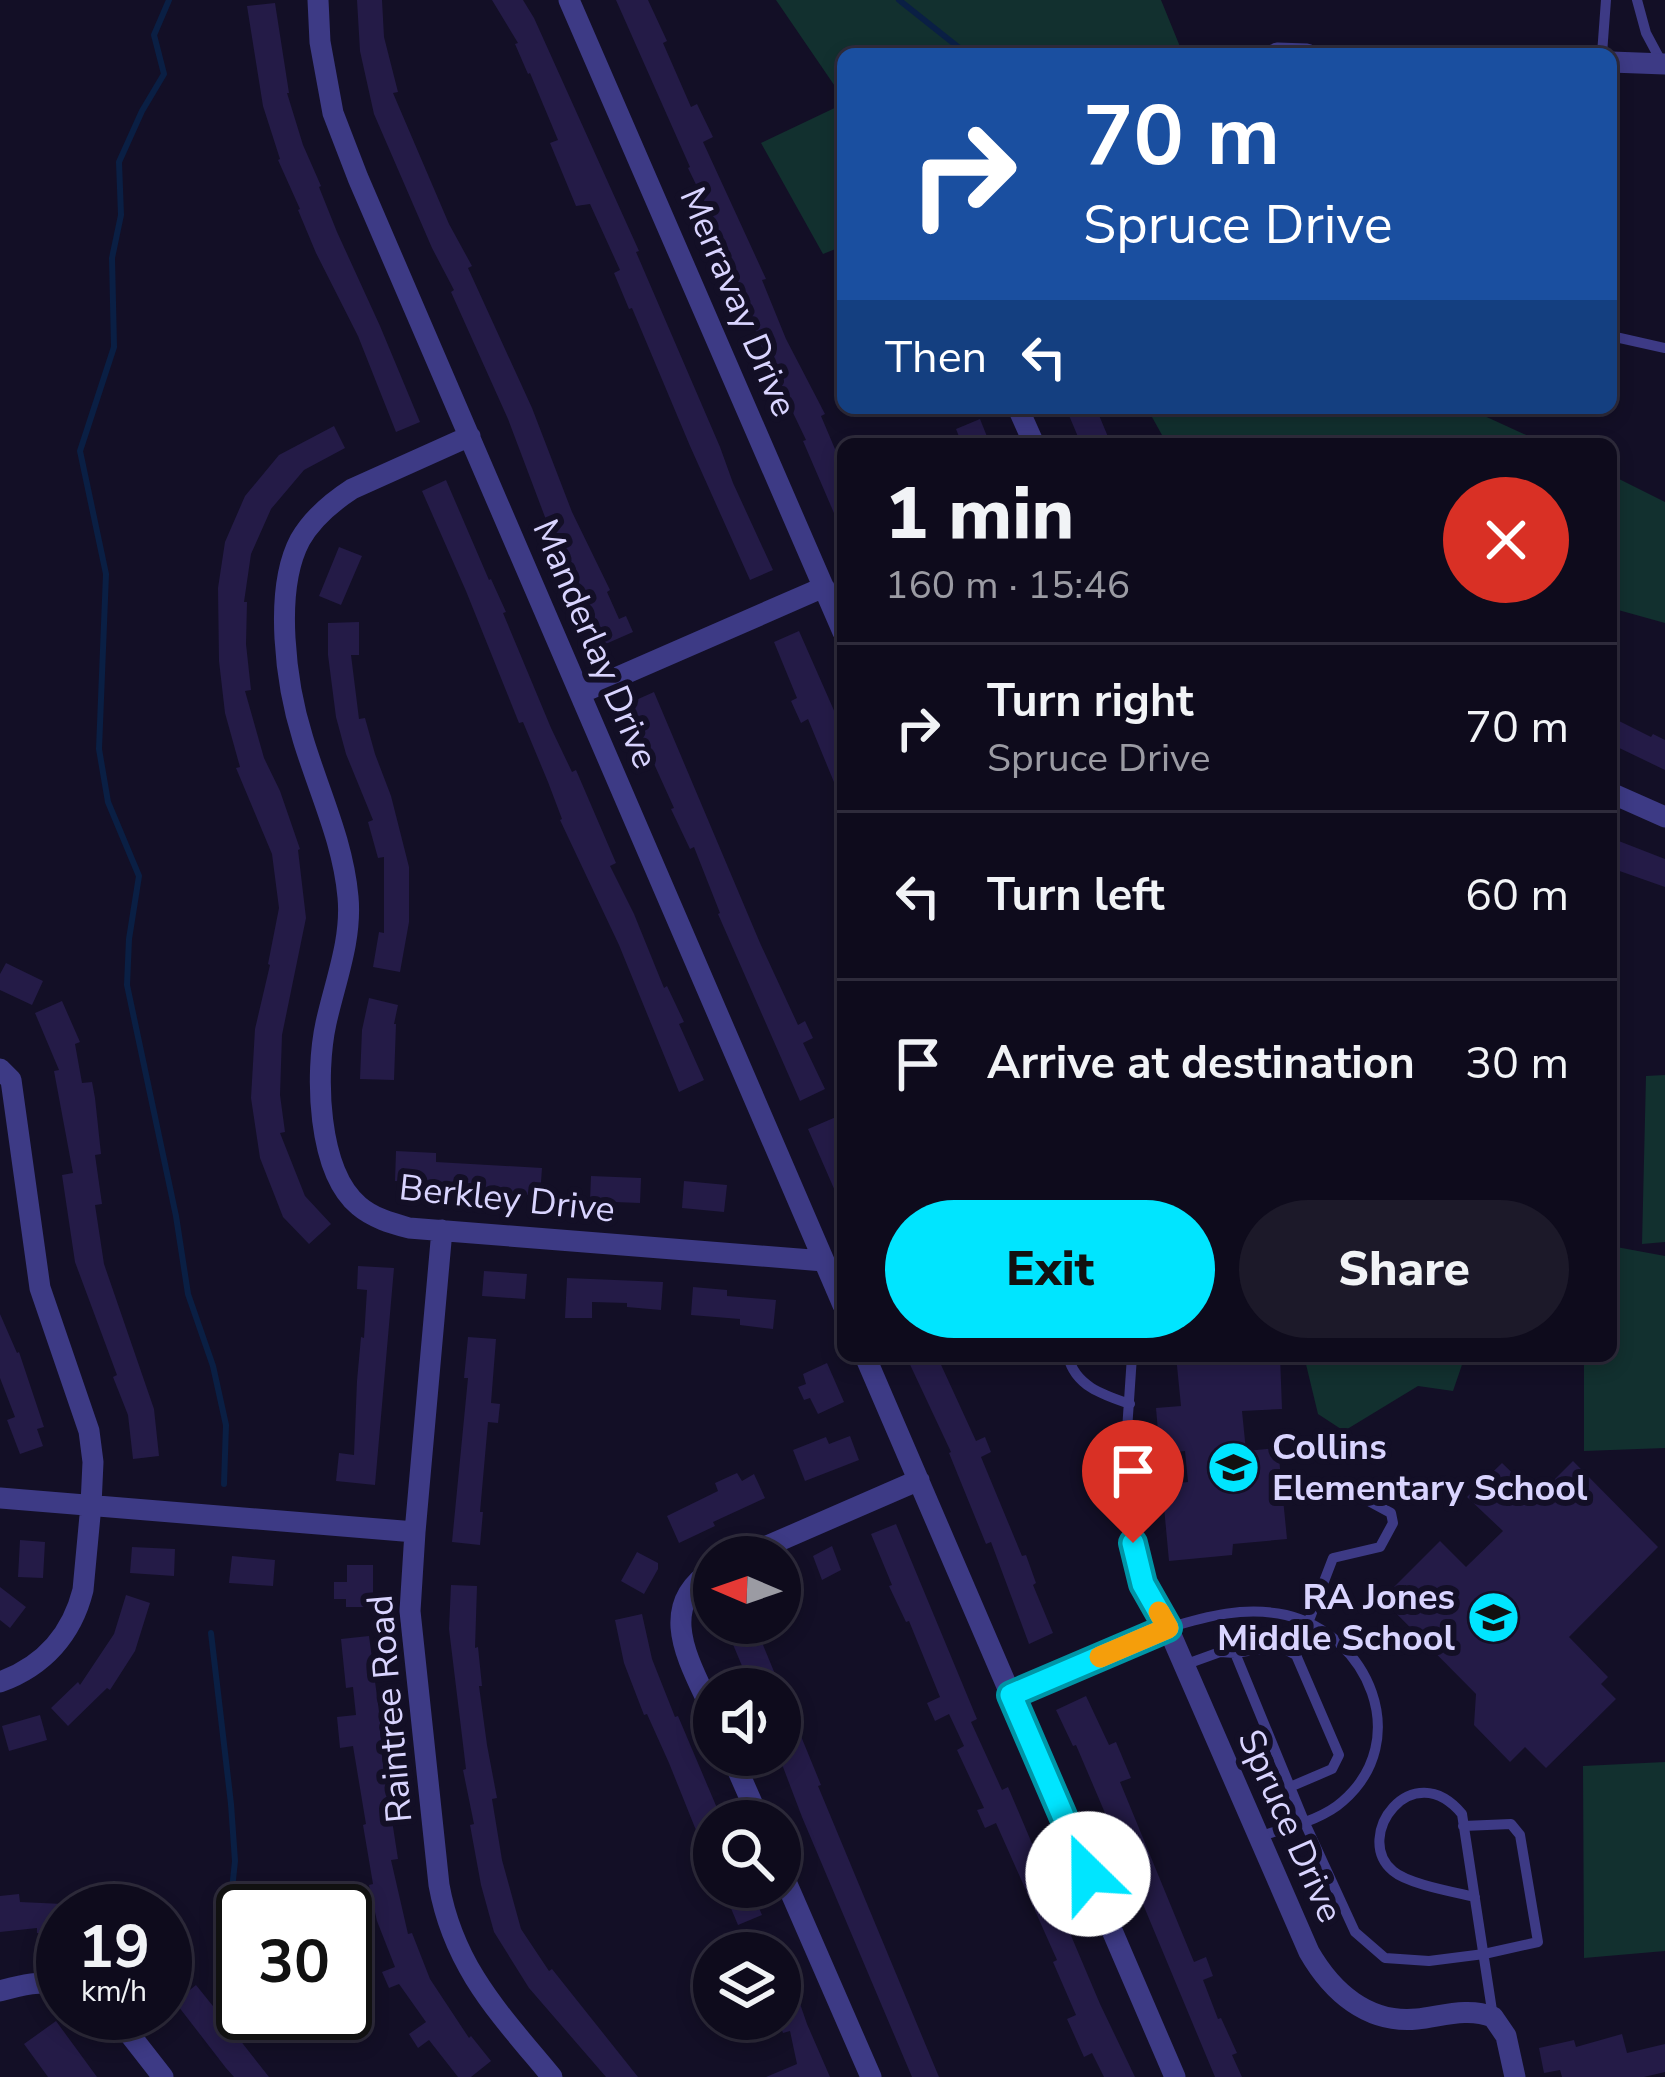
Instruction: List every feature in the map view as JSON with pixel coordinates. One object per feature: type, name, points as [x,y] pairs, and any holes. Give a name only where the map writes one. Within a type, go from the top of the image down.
[{"type":"street","name":"Manderlay Drive","points":[[318,0],[333,113],[837,1291]]},
{"type":"street","name":"Merravay Drive","points":[[569,0],[837,618]]},
{"type":"street","points":[[1617,62],[1664,64]]},
{"type":"street","name":"Berkley Drive","points":[[470,436],[338,499],[311,524],[288,576],[287,655],[301,733],[341,847],[349,902],[345,944],[322,1050],[322,1108],[337,1179],[370,1215],[409,1228],[824,1261]]},
{"type":"street","points":[[581,693],[824,587]]},
{"type":"street","points":[[1617,796],[1665,817]]},
{"type":"street","points":[[0,1069],[11,1080],[40,1288],[89,1432],[92,1462],[83,1589],[69,1628],[28,1670],[0,1682]]},
{"type":"street","name":"Raintree Road","points":[[442,1230],[415,1532],[411,1636],[445,1917],[463,1959],[489,2000],[552,2077]]},
{"type":"street","points":[[868,1362],[1175,2077]]},
{"type":"street","points":[[790,1536],[919,1480]]},
{"type":"street","points":[[0,1498],[415,1532]]},
{"type":"street","points":[[693,1586],[680,1617],[680,1634],[694,1668]]},
{"type":"street","points":[[1011,1695],[1168,1628]]},
{"type":"street","name":"Spruce Drive","points":[[1168,1628],[1309,1952],[1328,1982],[1354,2004],[1387,2017],[1416,2019],[1473,2011],[1493,2017]]},
{"type":"street","points":[[797,1908],[871,2077]]},
{"type":"street","points":[[0,1991],[36,1983]]},
{"type":"street","points":[[1493,2017],[1506,2036],[1515,2077]]},
{"type":"street","points":[[134,2040],[163,2077]]},
{"type":"lane","points":[[1602,48],[1606,0]]},
{"type":"lane","points":[[1636,0],[1646,33],[1664,64]]},
{"type":"lane","points":[[1617,337],[1665,348]]},
{"type":"lane","points":[[1070,1362],[1073,1373],[1086,1384],[1130,1404]]},
{"type":"lane","points":[[1132,1362],[1125,1460],[1133,1543],[1143,1584],[1168,1628],[1206,1616],[1263,1611],[1308,1623],[1333,1638],[1363,1669],[1375,1696],[1375,1752],[1361,1782],[1342,1803],[1323,1814],[1258,1837]]},
{"type":"lane","points":[[1308,1623],[1333,1558],[1380,1547],[1393,1523],[1390,1514],[1340,1486]]},
{"type":"lane","points":[[1184,1665],[1220,1652],[1279,1646],[1296,1655],[1339,1755],[1332,1768],[1290,1787]]},
{"type":"lane","points":[[1234,1654],[1355,1933],[1385,1958],[1429,1961],[1538,1942],[1520,1835],[1511,1824],[1463,1826]]},
{"type":"lane","points":[[1474,1898],[1407,1880],[1390,1870],[1381,1842],[1384,1819],[1395,1802],[1410,1794],[1432,1793],[1452,1802],[1462,1814],[1493,2017]]},
{"type":"green space","points":[[776,0],[1161,0],[1181,48],[837,48],[837,89]]},
{"type":"green space","points":[[837,107],[837,248],[823,254],[761,143]]},
{"type":"green space","points":[[1150,414],[1480,414],[1533,438],[1164,438]]},
{"type":"green space","points":[[1617,478],[1665,502],[1665,623],[1617,610]]},
{"type":"green space","points":[[1665,1075],[1665,1242],[1642,1244],[1646,1076]]},
{"type":"green space","points":[[1617,1247],[1665,1256],[1665,1448],[1584,1451],[1584,1362],[1617,1362]]},
{"type":"green space","points":[[1305,1362],[1463,1362],[1453,1391],[1418,1386],[1344,1431],[1318,1414]]},
{"type":"green space","points":[[1665,1762],[1665,1951],[1584,1958],[1583,1766]]},
{"type":"building","points":[[357,0],[382,0],[384,37],[398,92],[393,93],[472,266],[468,268],[619,619],[626,616],[633,632],[601,646],[586,613],[592,611],[548,525],[454,290],[374,114],[360,51]]},
{"type":"building","points":[[492,0],[523,0],[534,18],[639,251],[773,570],[750,580],[629,309],[614,273],[620,270],[590,204],[576,206],[550,143],[558,140],[518,43]]},
{"type":"building","points":[[616,0],[648,0],[691,107],[697,104],[713,137],[703,142],[766,279],[762,280],[786,339],[825,414],[821,416],[837,454],[837,520],[763,350],[750,306]]},
{"type":"building","points":[[275,3],[287,93],[303,145],[420,422],[396,432],[278,160],[263,106],[247,6]]},
{"type":"building","points":[[1068,414],[1098,414],[1108,438],[1078,438]]},
{"type":"building","points":[[980,419],[988,438],[960,438],[956,429]]},
{"type":"building","points":[[334,426],[345,448],[304,470],[271,509],[251,554],[244,602],[251,690],[245,691],[264,758],[300,849],[306,918],[282,1035],[280,1095],[285,1132],[280,1133],[305,1196],[331,1224],[309,1244],[283,1217],[260,1158],[251,1098],[255,1029],[279,908],[272,854],[236,768],[240,767],[225,713],[218,588],[225,542],[245,496],[279,455]]},
{"type":"building","points":[[446,480],[506,612],[551,728],[572,772],[576,770],[616,863],[610,866],[684,1022],[679,1024],[704,1080],[679,1092],[422,491]]},
{"type":"building","points":[[339,547],[362,556],[341,605],[319,596]]},
{"type":"building","points":[[359,622],[359,655],[351,655],[359,719],[365,718],[409,867],[409,922],[400,972],[373,967],[379,932],[384,933],[384,857],[378,858],[368,822],[373,820],[346,754],[328,655],[328,623]]},
{"type":"building","points":[[799,631],[837,717],[837,789],[808,719],[801,723],[791,701],[797,698],[774,642]]},
{"type":"building","points":[[654,692],[760,943],[798,1025],[805,1021],[813,1038],[803,1043],[825,1089],[800,1101],[718,914],[694,847],[690,849],[671,809],[627,704]]},
{"type":"building","points":[[1617,720],[1665,740],[1665,770],[1617,747]]},
{"type":"building","points":[[1617,840],[1665,859],[1665,887],[1617,870]]},
{"type":"building","points":[[6,963],[43,981],[32,1005],[0,990]]},
{"type":"building","points":[[369,998],[398,1005],[394,1080],[360,1079]]},
{"type":"building","points":[[62,1001],[80,1042],[75,1044],[82,1083],[92,1082],[95,1098],[101,1154],[95,1155],[102,1204],[95,1205],[104,1264],[154,1409],[159,1456],[133,1459],[128,1415],[113,1377],[117,1375],[75,1262],[62,1175],[73,1173],[54,1071],[59,1070],[35,1013]]},
{"type":"building","points":[[836,1117],[837,1196],[808,1129]]},
{"type":"building","points":[[396,1151],[436,1153],[436,1162],[542,1168],[540,1196],[451,1188],[451,1183],[395,1181]]},
{"type":"building","points":[[591,1176],[641,1178],[640,1203],[590,1201]]},
{"type":"building","points":[[684,1181],[727,1185],[724,1212],[682,1208]]},
{"type":"building","points":[[358,1266],[394,1268],[375,1485],[336,1481],[339,1453],[354,1455],[367,1290],[357,1289]]},
{"type":"building","points":[[484,1271],[527,1274],[525,1299],[482,1296]]},
{"type":"building","points":[[567,1278],[663,1282],[661,1310],[592,1302],[592,1318],[565,1318]]},
{"type":"building","points":[[693,1287],[727,1290],[727,1296],[776,1300],[773,1329],[740,1325],[740,1319],[691,1315]]},
{"type":"building","points":[[0,1314],[19,1352],[44,1427],[37,1429],[43,1446],[20,1454],[7,1420],[15,1417],[0,1378]]},
{"type":"building","points":[[468,1337],[496,1339],[491,1403],[500,1404],[498,1423],[488,1422],[480,1545],[452,1542]]},
{"type":"building","points":[[909,1362],[940,1362],[976,1441],[985,1437],[991,1452],[981,1457],[1022,1556],[1026,1555],[1053,1633],[1029,1644]]},
{"type":"building","name":"Collins Elementary School","points":[[1177,1362],[1280,1362],[1282,1409],[1242,1411],[1246,1451],[1278,1448],[1287,1539],[1233,1544],[1232,1555],[1169,1561],[1162,1485],[1188,1482],[1185,1451],[1160,1454],[1156,1408],[1181,1406]]},
{"type":"building","points":[[827,1363],[844,1402],[818,1414],[798,1387],[806,1384],[803,1374]]},
{"type":"building","points":[[850,1436],[859,1460],[805,1481],[793,1450],[826,1437],[829,1444]]},
{"type":"building","name":"RA Jones Middle School","points":[[1573,1461],[1658,1547],[1569,1637],[1608,1677],[1601,1684],[1616,1699],[1546,1768],[1525,1747],[1510,1762],[1474,1725],[1476,1694],[1382,1599],[1440,1541],[1466,1567],[1503,1531],[1467,1497],[1502,1463],[1537,1497]]},
{"type":"building","points":[[737,1473],[742,1481],[754,1474],[765,1498],[679,1543],[667,1516],[718,1491],[715,1483]]},
{"type":"building","points":[[896,1524],[977,1719],[971,1722],[1002,1790],[1008,1787],[1135,2077],[1104,2077],[1092,2053],[1084,2057],[1067,2019],[1076,2015],[1053,1962],[1057,1960],[996,1823],[985,1828],[977,1810],[984,1808],[957,1750],[964,1746],[949,1714],[935,1721],[927,1703],[940,1697],[889,1586],[871,1534]]},
{"type":"building","points":[[20,1540],[45,1542],[43,1578],[18,1577]]},
{"type":"building","points":[[832,1546],[841,1570],[822,1580],[813,1556]]},
{"type":"building","points":[[132,1547],[175,1549],[174,1576],[130,1573]]},
{"type":"building","points":[[637,1552],[658,1563],[644,1594],[621,1581]]},
{"type":"building","points":[[232,1556],[275,1560],[273,1586],[229,1583]]},
{"type":"building","points":[[347,1565],[373,1565],[373,1607],[346,1607],[346,1599],[334,1599],[334,1582],[347,1582]]},
{"type":"building","points":[[451,1585],[477,1586],[475,1648],[497,1798],[492,1799],[521,1929],[549,1971],[638,2077],[606,2077],[529,1988],[494,1932],[481,1885],[463,1770],[449,1629]]},
{"type":"building","points":[[0,1587],[26,1607],[10,1628],[0,1620]]},
{"type":"building","points":[[126,1595],[150,1603],[135,1651],[110,1690],[68,1726],[51,1708],[78,1682],[80,1685],[114,1634]]},
{"type":"building","points":[[642,1614],[652,1659],[693,1751],[693,1776],[703,1776],[714,1800],[693,1800],[693,1823],[644,1715],[624,1663],[615,1620]]},
{"type":"building","points":[[369,1636],[398,1859],[391,1860],[408,1934],[412,1933],[430,1979],[469,2038],[491,2061],[471,2077],[458,2077],[429,2040],[418,2048],[409,2034],[426,2022],[399,1984],[389,1988],[382,1972],[395,1967],[372,1898],[353,1746],[340,1748],[337,1717],[356,1715],[353,1687],[346,1688],[341,1639]]},
{"type":"building","points":[[733,1644],[763,1644],[773,1668],[743,1668]]},
{"type":"building","points":[[1086,1696],[1109,1745],[1116,1742],[1131,1778],[1120,1782],[1194,1962],[1206,1957],[1213,1976],[1203,1980],[1237,2053],[1232,2055],[1242,2077],[1215,2077],[1076,1745],[1056,1710]]},
{"type":"building","points":[[40,1715],[47,1740],[9,1751],[2,1726]]},
{"type":"building","points":[[801,1736],[939,2077],[912,2077],[802,1817],[801,1800],[796,1800],[786,1776],[801,1776]]},
{"type":"building","points":[[19,1894],[20,1902],[36,1903],[36,1928],[0,1932],[0,1896]]},
{"type":"building","points":[[731,1908],[759,1908],[762,1915],[738,1925]]},
{"type":"building","points":[[196,1985],[216,2010],[216,2040],[240,2040],[269,2077],[234,2077],[226,2068],[192,2024],[192,1988]]},
{"type":"building","points":[[801,2007],[830,2077],[766,2077],[797,2064],[792,2040],[801,2040]]},
{"type":"building","points":[[1622,2034],[1627,2053],[1665,2044],[1665,2072],[1644,2077],[1562,2077],[1560,2070],[1544,2073],[1539,2048],[1574,2040],[1576,2047]]},
{"type":"building","points":[[36,2035],[36,2040],[70,2040],[97,2077],[48,2077],[24,2044]]},
{"type":"waterway","points":[[169,0],[154,35],[164,74],[119,162],[121,215],[112,258],[114,347],[80,451],[106,574],[99,749],[108,802],[139,876],[127,985],[188,1294],[213,1366],[226,1425],[224,1484]]},
{"type":"waterway","points":[[899,0],[959,48]]},
{"type":"waterway","points":[[211,1633],[231,1804],[233,1884]]},
{"type":"slow traffic","points":[[1100,1657],[1168,1628],[1159,1612]]},
{"type":"place","name":"Collins Elementary School","points":[[1233,1468]]},
{"type":"place","name":"RA Jones Middle School","points":[[1494,1618]]},
{"type":"route","points":[[1088,1874],[1011,1695],[1168,1628],[1143,1584],[1133,1543]]}]
